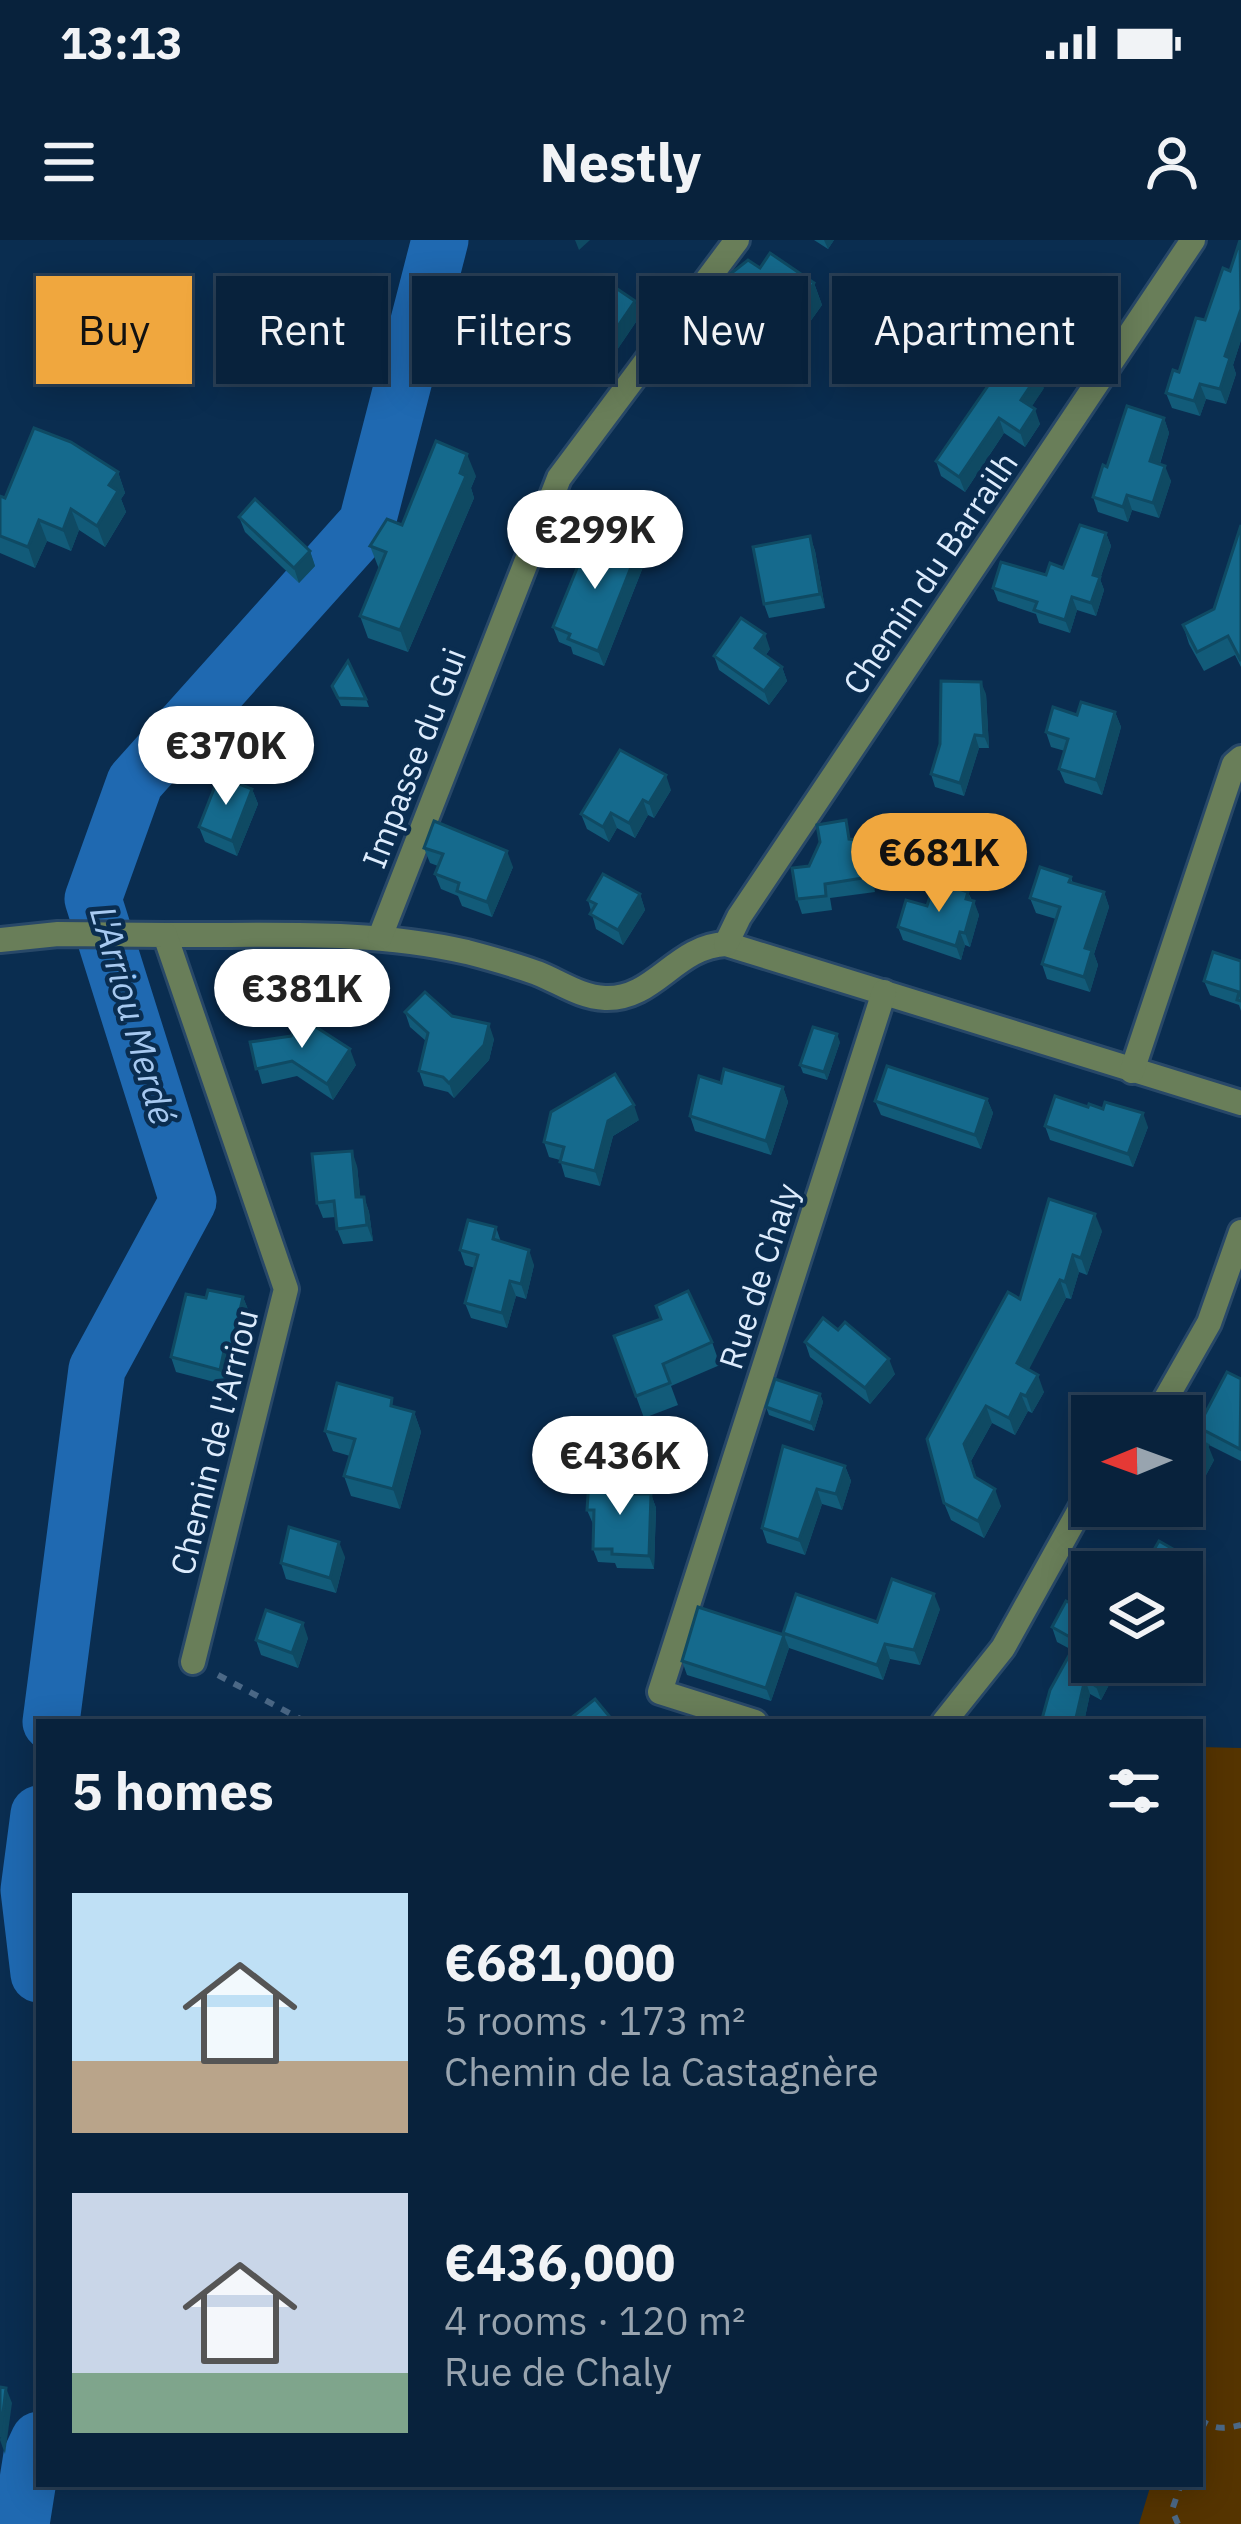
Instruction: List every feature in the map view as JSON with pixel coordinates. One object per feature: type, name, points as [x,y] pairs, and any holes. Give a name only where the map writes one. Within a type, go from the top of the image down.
[{"type":"street","name":"Impasse du Gui","points":[[380,937],[559,478],[737,240]]},
{"type":"street","name":"Chemin du Barrailh","points":[[726,944],[739,917],[1193,240]]},
{"type":"street","points":[[1132,1071],[1234,764],[1241,758]]},
{"type":"street","points":[[0,940],[58,934],[380,937],[468,952],[535,973],[588,997],[611,999],[638,993],[684,956],[706,945],[726,944],[1241,1103]]},
{"type":"street","name":"Chemin de l'Arriou","points":[[158,935],[286,1288],[194,1662]]},
{"type":"street","name":"Rue de Chaly","points":[[746,1719],[660,1692],[884,992]]},
{"type":"street","points":[[1168,1395],[1209,1323],[1241,1232]]},
{"type":"street","points":[[946,1719],[1004,1648],[1071,1526]]},
{"type":"path","points":[[194,1662],[300,1719]]},
{"type":"path","points":[[1203,2422],[1224,2429],[1241,2425]]},
{"type":"path","points":[[1167,2524],[1180,2487]]},
{"type":"path","points":[[1172,2510],[1178,2524]]},
{"type":"shaded area","points":[[1203,1747],[1241,1748],[1241,2524],[1139,2524],[1150,2487],[1203,2487]]},
{"type":"building","points":[[1240,240],[1241,309],[1220,389],[1200,384],[1194,401],[1166,393],[1173,370],[1179,372],[1196,318],[1205,320],[1223,268],[1230,271]]},
{"type":"building","points":[[770,253],[804,276],[728,276],[748,260],[760,268]]},
{"type":"building","points":[[615,287],[635,301],[615,330]]},
{"type":"building","points":[[989,384],[1032,384],[1021,400],[1035,409],[1020,432],[999,418],[959,477],[936,461]]},
{"type":"building","points":[[1127,406],[1164,418],[1150,461],[1165,466],[1153,503],[1127,495],[1123,507],[1093,497]]},
{"type":"building","points":[[34,428],[71,442],[118,472],[109,485],[118,491],[97,526],[71,509],[63,530],[39,520],[28,547],[0,536],[0,496],[5,498]]},
{"type":"building","points":[[436,441],[467,454],[460,473],[466,476],[400,630],[360,616],[386,552],[370,546],[387,519],[402,525]]},
{"type":"building","points":[[255,499],[310,551],[294,568],[239,517]]},
{"type":"building","points":[[1080,525],[1106,533],[1093,575],[1100,577],[1091,603],[1072,597],[1065,620],[1034,610],[1037,602],[993,588],[1001,562],[1046,575],[1050,563],[1063,568]]},
{"type":"building","points":[[1241,525],[1241,661],[1228,636],[1197,652],[1183,625],[1214,609]]},
{"type":"building","points":[[591,534],[637,552],[598,651],[553,627]]},
{"type":"building","points":[[810,536],[820,594],[764,604],[753,547]]},
{"type":"building","points":[[741,618],[765,634],[755,648],[782,667],[764,691],[714,656]]},
{"type":"building","points":[[348,661],[366,699],[338,698],[332,686]]},
{"type":"building","points":[[941,681],[981,682],[984,736],[975,735],[960,783],[931,774],[940,744]]},
{"type":"building","points":[[1081,702],[1115,712],[1096,780],[1059,769],[1068,739],[1046,732],[1053,707],[1077,715]]},
{"type":"building","points":[[620,750],[666,775],[649,803],[643,800],[629,823],[611,813],[603,827],[581,814]]},
{"type":"building","points":[[219,776],[252,789],[232,841],[199,827]]},
{"type":"building","points":[[846,820],[849,839],[863,840],[869,877],[825,884],[826,896],[797,899],[792,868],[809,866],[820,842],[817,825]]},
{"type":"building","points":[[434,821],[507,851],[487,902],[457,891],[459,883],[435,874],[443,854],[424,848]]},
{"type":"building","points":[[1040,867],[1104,892],[1085,948],[1092,950],[1084,977],[1042,964],[1060,907],[1030,898]]},
{"type":"building","points":[[603,874],[640,894],[618,930],[590,914],[596,904],[588,900]]},
{"type":"building","points":[[935,881],[968,892],[966,899],[974,901],[956,946],[898,927],[906,900],[927,906]]},
{"type":"building","points":[[1213,952],[1241,961],[1241,1001],[1237,1000],[1239,992],[1204,981]]},
{"type":"building","points":[[425,992],[452,1016],[489,1024],[484,1045],[449,1083],[419,1071],[428,1033],[405,1012]]},
{"type":"building","points":[[302,1018],[350,1049],[327,1084],[292,1061],[256,1069],[250,1042],[291,1036]]},
{"type":"building","points":[[813,1027],[837,1034],[824,1072],[800,1065]]},
{"type":"building","points":[[887,1066],[987,1099],[975,1135],[875,1101]]},
{"type":"building","points":[[724,1069],[783,1087],[766,1141],[690,1116],[699,1076],[721,1083]]},
{"type":"building","points":[[615,1074],[634,1105],[608,1121],[595,1171],[560,1162],[564,1147],[544,1142],[551,1112]]},
{"type":"building","points":[[1055,1096],[1088,1107],[1103,1109],[1105,1102],[1143,1113],[1128,1154],[1045,1126]]},
{"type":"building","points":[[352,1151],[356,1197],[364,1197],[367,1225],[337,1229],[334,1201],[317,1203],[312,1154]]},
{"type":"building","points":[[1049,1199],[1095,1214],[1081,1258],[1073,1255],[1065,1282],[1060,1280],[1017,1363],[1038,1375],[1009,1418],[986,1406],[964,1444],[975,1477],[995,1489],[978,1521],[944,1503],[927,1439],[1008,1292],[1020,1299]]},
{"type":"building","points":[[468,1220],[496,1227],[493,1239],[529,1250],[521,1284],[510,1281],[502,1313],[465,1303],[478,1255],[460,1250]]},
{"type":"building","points":[[208,1290],[243,1297],[231,1348],[225,1346],[220,1370],[171,1357],[186,1294],[206,1298]]},
{"type":"building","points":[[688,1291],[712,1342],[663,1364],[670,1383],[636,1396],[614,1336],[661,1319],[656,1306]]},
{"type":"building","points":[[823,1318],[838,1330],[845,1322],[889,1359],[865,1388],[805,1342]]},
{"type":"building","points":[[1227,1372],[1241,1379],[1240,1449],[1203,1430],[1203,1418]]},
{"type":"building","points":[[775,1379],[820,1394],[811,1423],[766,1407]]},
{"type":"building","points":[[337,1383],[392,1398],[391,1406],[414,1412],[393,1489],[344,1476],[355,1439],[325,1431]]},
{"type":"building","points":[[575,1418],[611,1428],[603,1465],[566,1456]]},
{"type":"building","points":[[783,1446],[845,1466],[836,1494],[817,1489],[799,1540],[762,1528]]},
{"type":"building","points":[[589,1480],[635,1484],[634,1494],[651,1494],[649,1556],[593,1549],[594,1510],[587,1510]]},
{"type":"building","points":[[289,1527],[339,1542],[330,1578],[281,1563]]},
{"type":"building","points":[[1159,1541],[1176,1551],[1153,1551]]},
{"type":"building","points":[[892,1579],[934,1594],[914,1650],[885,1644],[877,1665],[783,1633],[796,1594],[877,1622]]},
{"type":"building","points":[[1066,1601],[1071,1604],[1071,1638],[1052,1627]]},
{"type":"building","points":[[698,1607],[784,1635],[766,1688],[682,1661]]},
{"type":"building","points":[[266,1610],[303,1623],[292,1653],[256,1640]]},
{"type":"building","points":[[1071,1652],[1071,1683],[1084,1683],[1076,1719],[1042,1719],[1050,1690]]},
{"type":"building","points":[[595,1699],[612,1719],[570,1719]]},
{"type":"building","points":[[0,2387],[6,2388],[0,2437]]},
{"type":"waterway","name":"L'Arriou Merdé","points":[[51,1719],[97,1369],[188,1201],[93,899],[135,782],[367,523],[440,240]]},
{"type":"waterway","name":"L'Arriou Merdé","points":[[36,1837],[29,1890],[36,1949]]},
{"type":"waterway","name":"L'Arriou Merdé","points":[[21,2524],[36,2446]]}]
